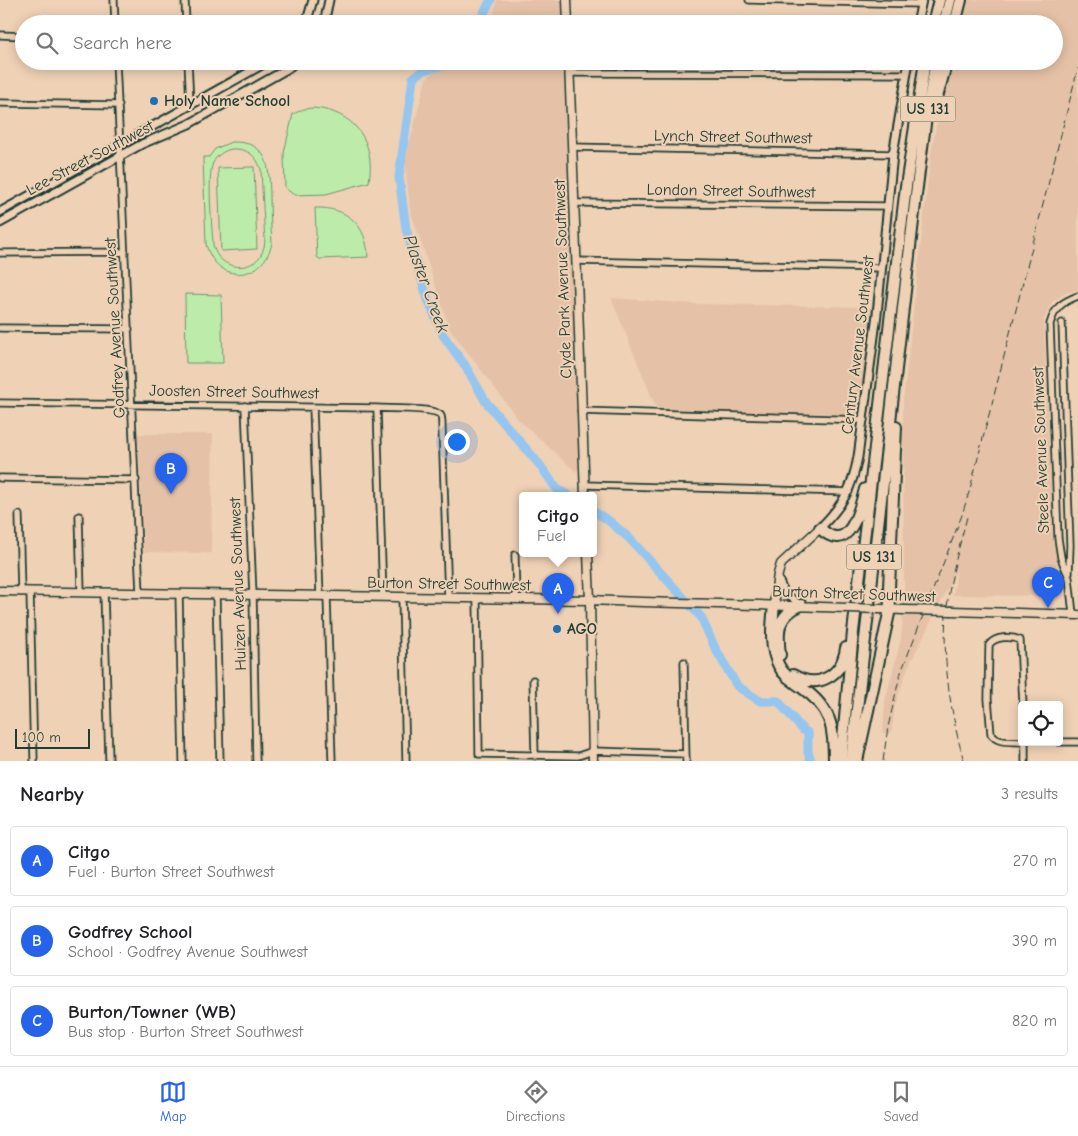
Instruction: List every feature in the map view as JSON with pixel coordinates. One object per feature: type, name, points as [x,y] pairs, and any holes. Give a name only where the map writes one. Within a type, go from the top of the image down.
[{"type":"highway","points":[[935,15],[939,0]]},
{"type":"highway","points":[[946,15],[950,0]]},
{"type":"highway","points":[[957,15],[961,0]]},
{"type":"highway","name":"US 131","points":[[841,761],[853,632],[906,186],[924,70]]},
{"type":"highway","name":"US 131","points":[[851,761],[921,156],[935,70]]},
{"type":"highway","points":[[921,156],[945,70]]},
{"type":"highway","points":[[857,761],[889,588],[898,354]]},
{"type":"highway","points":[[820,528],[828,535],[839,536],[846,533],[855,523],[861,505],[877,434]]},
{"type":"highway","points":[[774,605],[772,643],[777,663],[786,676],[817,700],[827,713],[834,737],[834,761]]},
{"type":"highway","points":[[801,605],[788,612],[782,619],[780,639],[782,663],[787,670],[798,678],[806,681],[816,681],[834,674],[842,663],[847,642],[853,632]]},
{"type":"main road","points":[[567,0],[568,15]]},
{"type":"main road","name":"Clyde Park Avenue Southwest","points":[[570,70],[585,491]]},
{"type":"main road","name":"Century Avenue Southwest","points":[[774,605],[778,574],[784,561],[820,528]]},
{"type":"main road","points":[[588,557],[594,761]]},
{"type":"main road","name":"Burton Street Southwest","points":[[0,591],[590,600],[681,604],[801,605],[1075,615]]},
{"type":"street","points":[[114,0],[115,15]]},
{"type":"street","points":[[185,0],[186,15]]},
{"type":"street","points":[[310,15],[313,0]]},
{"type":"street","points":[[326,15],[329,0]]},
{"type":"street","points":[[748,0],[922,2],[919,15]]},
{"type":"street","points":[[0,35],[15,36]]},
{"type":"street","name":"Godfrey Avenue Southwest","points":[[117,70],[140,593]]},
{"type":"street","points":[[188,70],[190,104]]},
{"type":"street","name":"Lee Street Southwest","points":[[0,212],[252,70]]},
{"type":"street","name":"Lee Street Southwest","points":[[0,223],[121,155],[189,124],[285,70]]},
{"type":"street","name":"Century Avenue Southwest","points":[[820,528],[849,492],[856,465],[864,420],[893,154],[907,70]]},
{"type":"street","points":[[570,73],[906,74]]},
{"type":"street","points":[[0,103],[119,105]]},
{"type":"street","name":"Lynch Street Southwest","points":[[572,147],[893,154]]},
{"type":"street","name":"London Street Southwest","points":[[574,203],[888,206]]},
{"type":"street","points":[[0,253],[125,252]]},
{"type":"street","points":[[576,261],[882,268]]},
{"type":"street","name":"Steele Avenue Southwest","points":[[1075,615],[1069,578],[1058,538],[1050,324],[1058,306],[1064,301],[1078,296]]},
{"type":"street","points":[[1062,323],[1070,545],[1069,578]]},
{"type":"street","points":[[0,328],[129,329]]},
{"type":"street","name":"Joosten Street Southwest","points":[[0,403],[378,408],[437,412],[441,416],[442,428],[448,598]]},
{"type":"street","name":"Huizen Avenue Southwest","points":[[246,406],[253,595],[256,761]]},
{"type":"street","points":[[313,408],[332,761]]},
{"type":"street","points":[[378,408],[383,597]]},
{"type":"street","points":[[581,412],[864,420]]},
{"type":"street","points":[[0,478],[136,480]]},
{"type":"street","points":[[585,491],[849,492]]},
{"type":"street","points":[[18,515],[21,592]]},
{"type":"street","points":[[79,516],[81,592]]},
{"type":"street","points":[[515,554],[516,599]]},
{"type":"street","points":[[778,574],[785,593],[801,605]]},
{"type":"street","points":[[30,592],[34,761]]},
{"type":"street","points":[[104,593],[109,761]]},
{"type":"street","points":[[179,594],[183,761]]},
{"type":"street","points":[[216,594],[220,761]]},
{"type":"street","points":[[402,598],[406,761]]},
{"type":"street","points":[[477,599],[479,754],[578,756],[593,751],[686,754]]},
{"type":"street","points":[[1018,742],[1000,741],[994,738],[990,730],[988,645],[997,639],[1020,640],[1023,701]]},
{"type":"street","points":[[684,662],[686,761]]},
{"type":"street","points":[[533,680],[535,756]]},
{"type":"street","points":[[1063,742],[1078,742]]},
{"type":"street","points":[[1023,746],[1025,761]]},
{"type":"shaded area","points":[[497,0],[562,0],[563,15],[493,15]]},
{"type":"shaded area","points":[[966,0],[1078,0],[1078,290],[1066,293],[1052,302],[1044,320],[1053,538],[1057,557],[1057,596],[953,595],[957,570],[908,667],[895,706],[891,734],[883,733],[885,701],[901,639],[904,596],[903,401],[931,152],[939,112],[951,70],[1063,70],[1063,15],[963,15]]},
{"type":"shaded area","points":[[440,70],[565,70],[579,467],[576,472],[518,419],[450,329],[410,209],[405,161],[426,79],[432,73]]},
{"type":"shaded area","points":[[611,298],[695,304],[874,307],[859,414],[855,417],[657,410]]},
{"type":"shaded area","points":[[138,434],[213,434],[211,553],[144,552]]},
{"type":"green space","points":[[304,109],[327,110],[340,115],[351,122],[359,131],[365,141],[369,154],[369,182],[326,194],[294,195],[285,188],[284,153],[293,114]]},
{"type":"green space","points":[[231,142],[253,146],[264,157],[269,175],[272,243],[267,256],[259,266],[239,274],[229,272],[219,266],[211,257],[206,244],[203,157],[209,157],[215,149]],"holes":[[[237,149],[246,151],[254,156],[261,169],[264,247],[260,256],[246,266],[229,265],[216,253],[213,244],[210,190],[211,170],[214,160],[218,156],[225,151]]]},
{"type":"green space","points":[[254,167],[257,249],[221,251],[218,168]]},
{"type":"green space","points":[[315,208],[337,211],[353,220],[364,236],[368,257],[320,259],[317,257]]},
{"type":"green space","points":[[185,294],[221,295],[223,363],[186,363]]},
{"type":"waterway","name":"Plaster Creek","points":[[483,15],[491,0]]},
{"type":"waterway","name":"Plaster Creek","points":[[424,70],[413,78],[399,177],[406,229],[428,300],[443,335],[466,367],[486,402],[539,464],[557,489],[562,492]]},
{"type":"waterway","name":"Plaster Creek","points":[[597,513],[629,538],[701,617],[715,648],[737,686],[760,701],[778,701],[802,729],[808,733],[808,752],[811,761]]},
{"type":"railway","points":[[883,761],[888,727],[900,675],[962,515],[970,489],[1078,68]]},
{"type":"railway","points":[[964,761],[954,722],[945,638],[950,589],[967,517]]},
{"type":"place","name":"Holy Name School","points":[[154,101]]},
{"type":"place","name":"Godfrey School","points":[[171,494]]},
{"type":"place","name":"Burton/Towner (WB)","points":[[1048,608]]},
{"type":"place","name":"Citgo","points":[[558,614]]},
{"type":"place","name":"AGO","points":[[557,629]]}]
